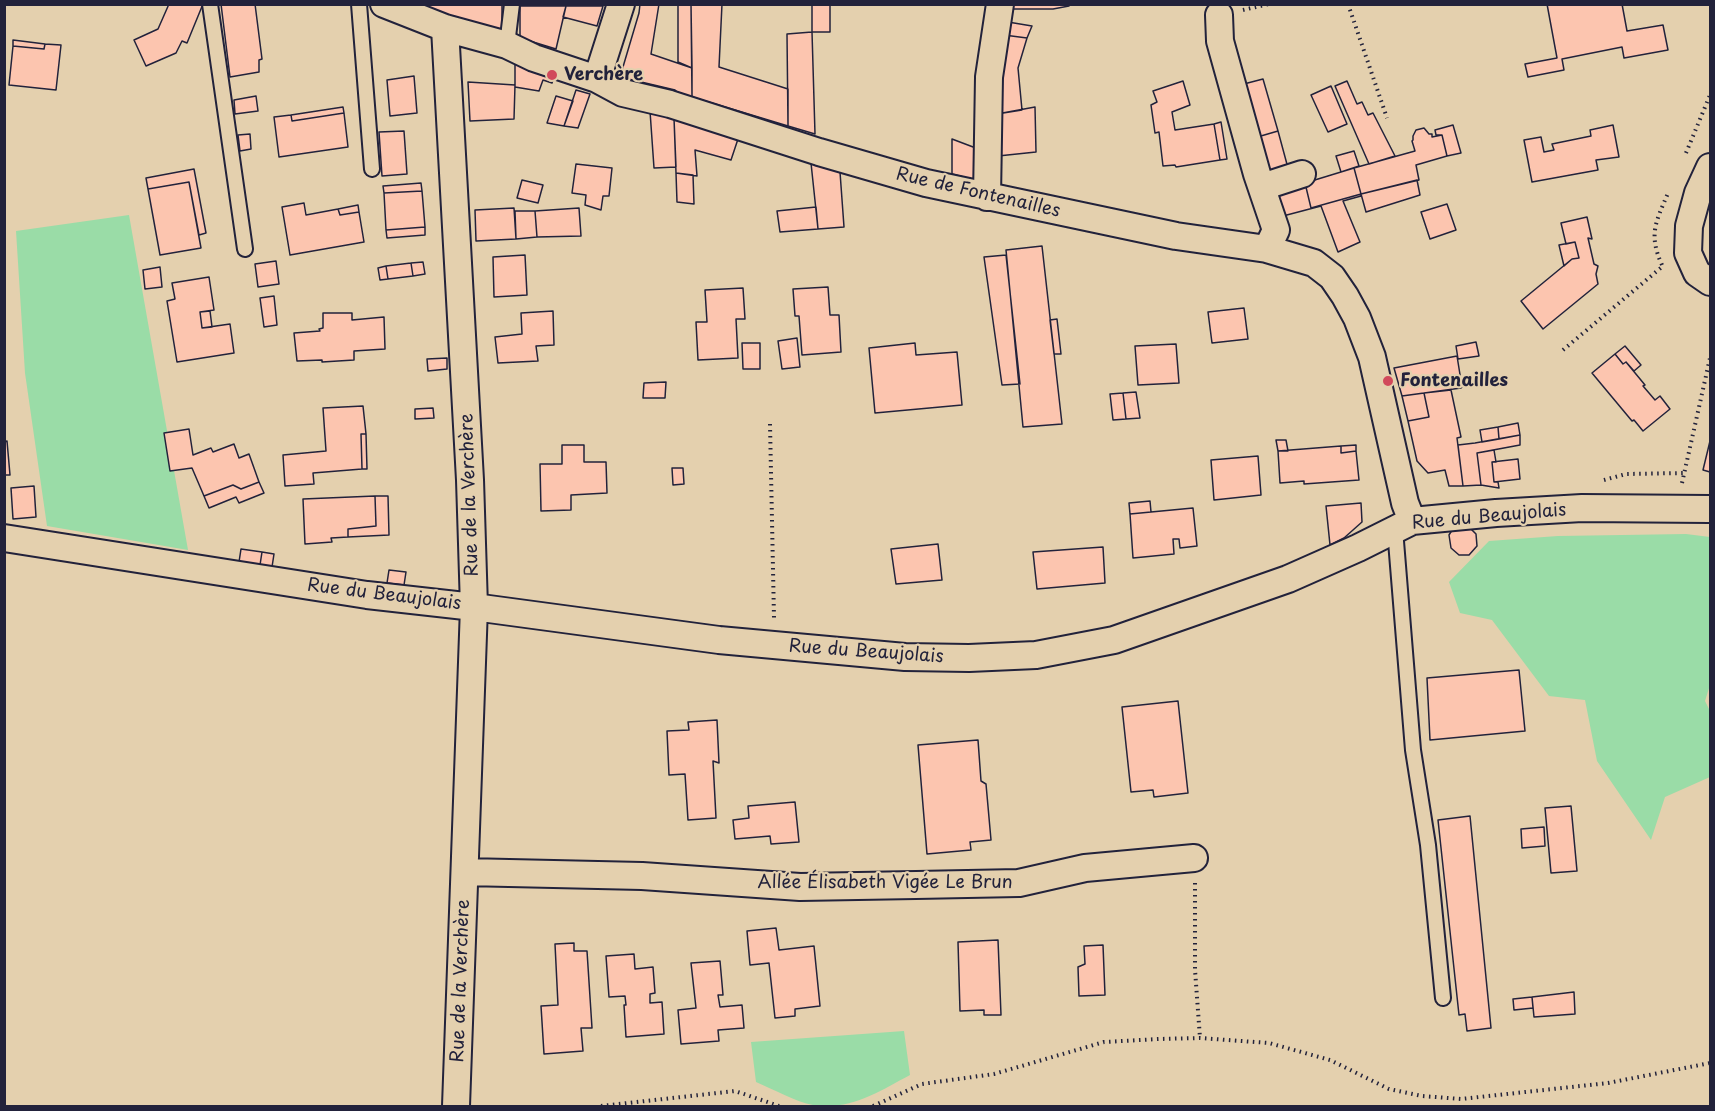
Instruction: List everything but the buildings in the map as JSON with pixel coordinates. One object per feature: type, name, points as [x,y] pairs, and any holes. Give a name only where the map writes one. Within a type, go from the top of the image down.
[{"type":"street","name":"Rue de Fontenailles","points":[[384,4],[445,28],[507,45],[534,58],[597,80],[623,93],[670,104],[819,152],[926,183],[1176,236],[1268,249],[1314,263],[1332,277],[1345,296],[1357,318],[1372,357],[1405,503],[1403,525]]},
{"type":"street","points":[[597,80],[621,4]]},
{"type":"street","points":[[987,197],[988,77],[1000,4]]},
{"type":"street","points":[[1219,15],[1220,40],[1276,230],[1268,249]]},
{"type":"street","name":"Rue de la Verchère","points":[[445,28],[470,480],[474,607],[456,1107]]},
{"type":"street","points":[[1710,167],[1698,193],[1689,226],[1688,253],[1697,273],[1710,282]]},
{"type":"street","points":[[1262,187],[1302,174]]},
{"type":"street","name":"Rue du Beaujolais","points":[[4,538],[367,595],[719,640],[905,657],[969,658],[1036,655],[1114,640],[1288,579],[1403,525],[1496,513],[1582,508],[1710,509]]},
{"type":"street","name":"Allée Élisabeth Vigée Le Brun","points":[[465,872],[642,876],[800,887],[916,885],[1019,883],[1085,868],[1194,858]]},
{"type":"lane","points":[[210,4],[245,249]]},
{"type":"lane","points":[[359,4],[372,169]]},
{"type":"lane","points":[[507,45],[512,4]]},
{"type":"lane","points":[[1403,525],[1413,750],[1428,845],[1443,998]]},
{"type":"path","points":[[1348,4],[1387,118]]},
{"type":"path","points":[[1563,350],[1662,266],[1688,253]]},
{"type":"path","points":[[1676,508],[1710,358]]},
{"type":"path","points":[[770,424],[774,645]]},
{"type":"path","points":[[1194,858],[1195,970],[1200,1038]]},
{"type":"path","points":[[873,1107],[922,1084],[994,1074],[1104,1042],[1200,1038],[1269,1043],[1329,1060],[1389,1089],[1422,1096],[1452,1098],[1608,1083],[1710,1064]]},
{"type":"path","points":[[601,1107],[735,1091],[779,1107]]},
{"type":"green space","points":[[129,215],[188,550],[47,526],[25,373],[16,231]]},
{"type":"green space","points":[[1686,534],[1710,537],[1710,685],[1705,701],[1710,711],[1710,777],[1665,797],[1651,840],[1597,761],[1585,700],[1549,696],[1492,620],[1460,613],[1449,582],[1489,541],[1558,536]]},
{"type":"green space","points":[[904,1031],[910,1075],[864,1098],[840,1105],[813,1105],[756,1082],[751,1042]]},
{"type":"place","name":"Verchère","points":[[552,75]]},
{"type":"place","name":"Fontenailles","points":[[1388,381]]}]
